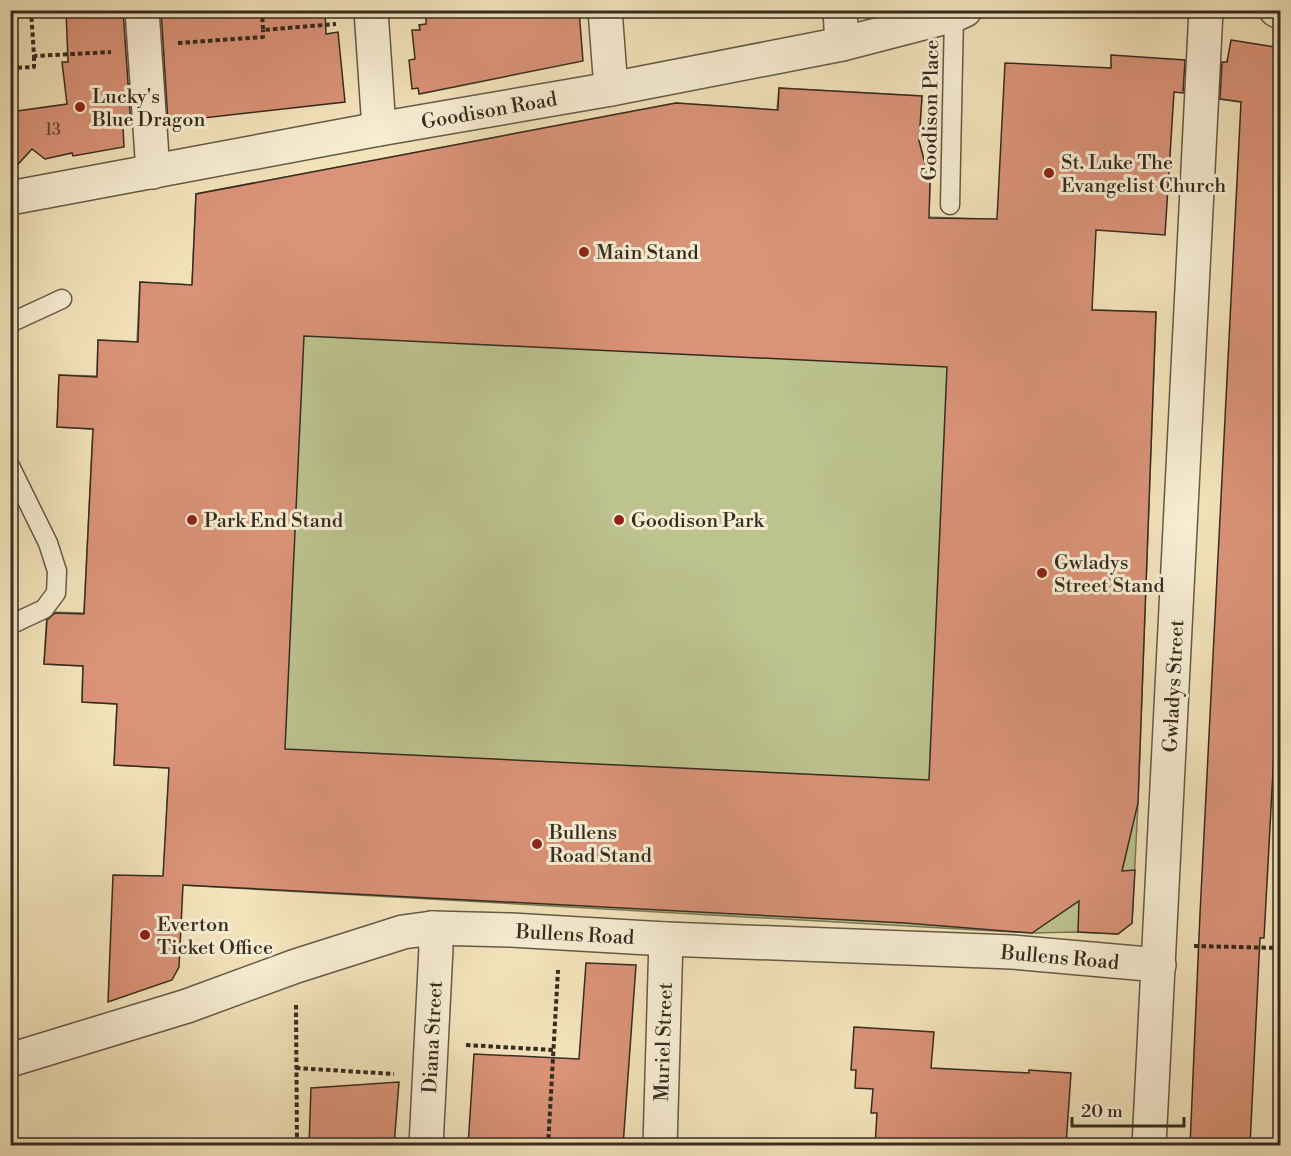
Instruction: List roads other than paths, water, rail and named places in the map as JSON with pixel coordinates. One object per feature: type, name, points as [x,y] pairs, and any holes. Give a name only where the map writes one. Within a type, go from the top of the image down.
[{"type":"street","points":[[142,10],[153,172]]},
{"type":"street","points":[[605,10],[611,89]]},
{"type":"street","points":[[840,10],[842,44]]},
{"type":"street","name":"Gwladys Street","points":[[1149,1146],[1206,10]]},
{"type":"street","points":[[1276,10],[1281,12]]},
{"type":"street","name":"Goodison Road","points":[[10,198],[379,129],[611,89],[842,44],[959,13]]},
{"type":"street","points":[[371,16],[379,129]]},
{"type":"street","name":"Bullens Road","points":[[10,1060],[187,1006],[296,966],[402,932],[432,928],[1012,952],[1159,955]]},
{"type":"street","name":"Diana Street","points":[[426,1146],[436,948],[432,928]]},
{"type":"street","name":"Muriel Street","points":[[660,1146],[666,939]]},
{"type":"lane","name":"Goodison Place","points":[[950,205],[959,13]]},
{"type":"lane","points":[[10,323],[62,299]]},
{"type":"lane","points":[[10,466],[48,543],[57,571],[56,593],[44,609],[10,625]]},
{"type":"place","name":"Lucky's Blue Dragon","points":[[80,107]]},
{"type":"place","name":"St. Luke The Evangelist Church","points":[[1049,173]]},
{"type":"place","name":"Main Stand","points":[[584,252]]},
{"type":"place","name":"Park End Stand","points":[[192,520]]},
{"type":"place","name":"Goodison Park","points":[[619,520]]},
{"type":"place","name":"Gwladys Street Stand","points":[[1042,573]]},
{"type":"place","name":"Bullens Road Stand","points":[[537,844]]},
{"type":"place","name":"Everton Ticket Office","points":[[145,935]]}]
